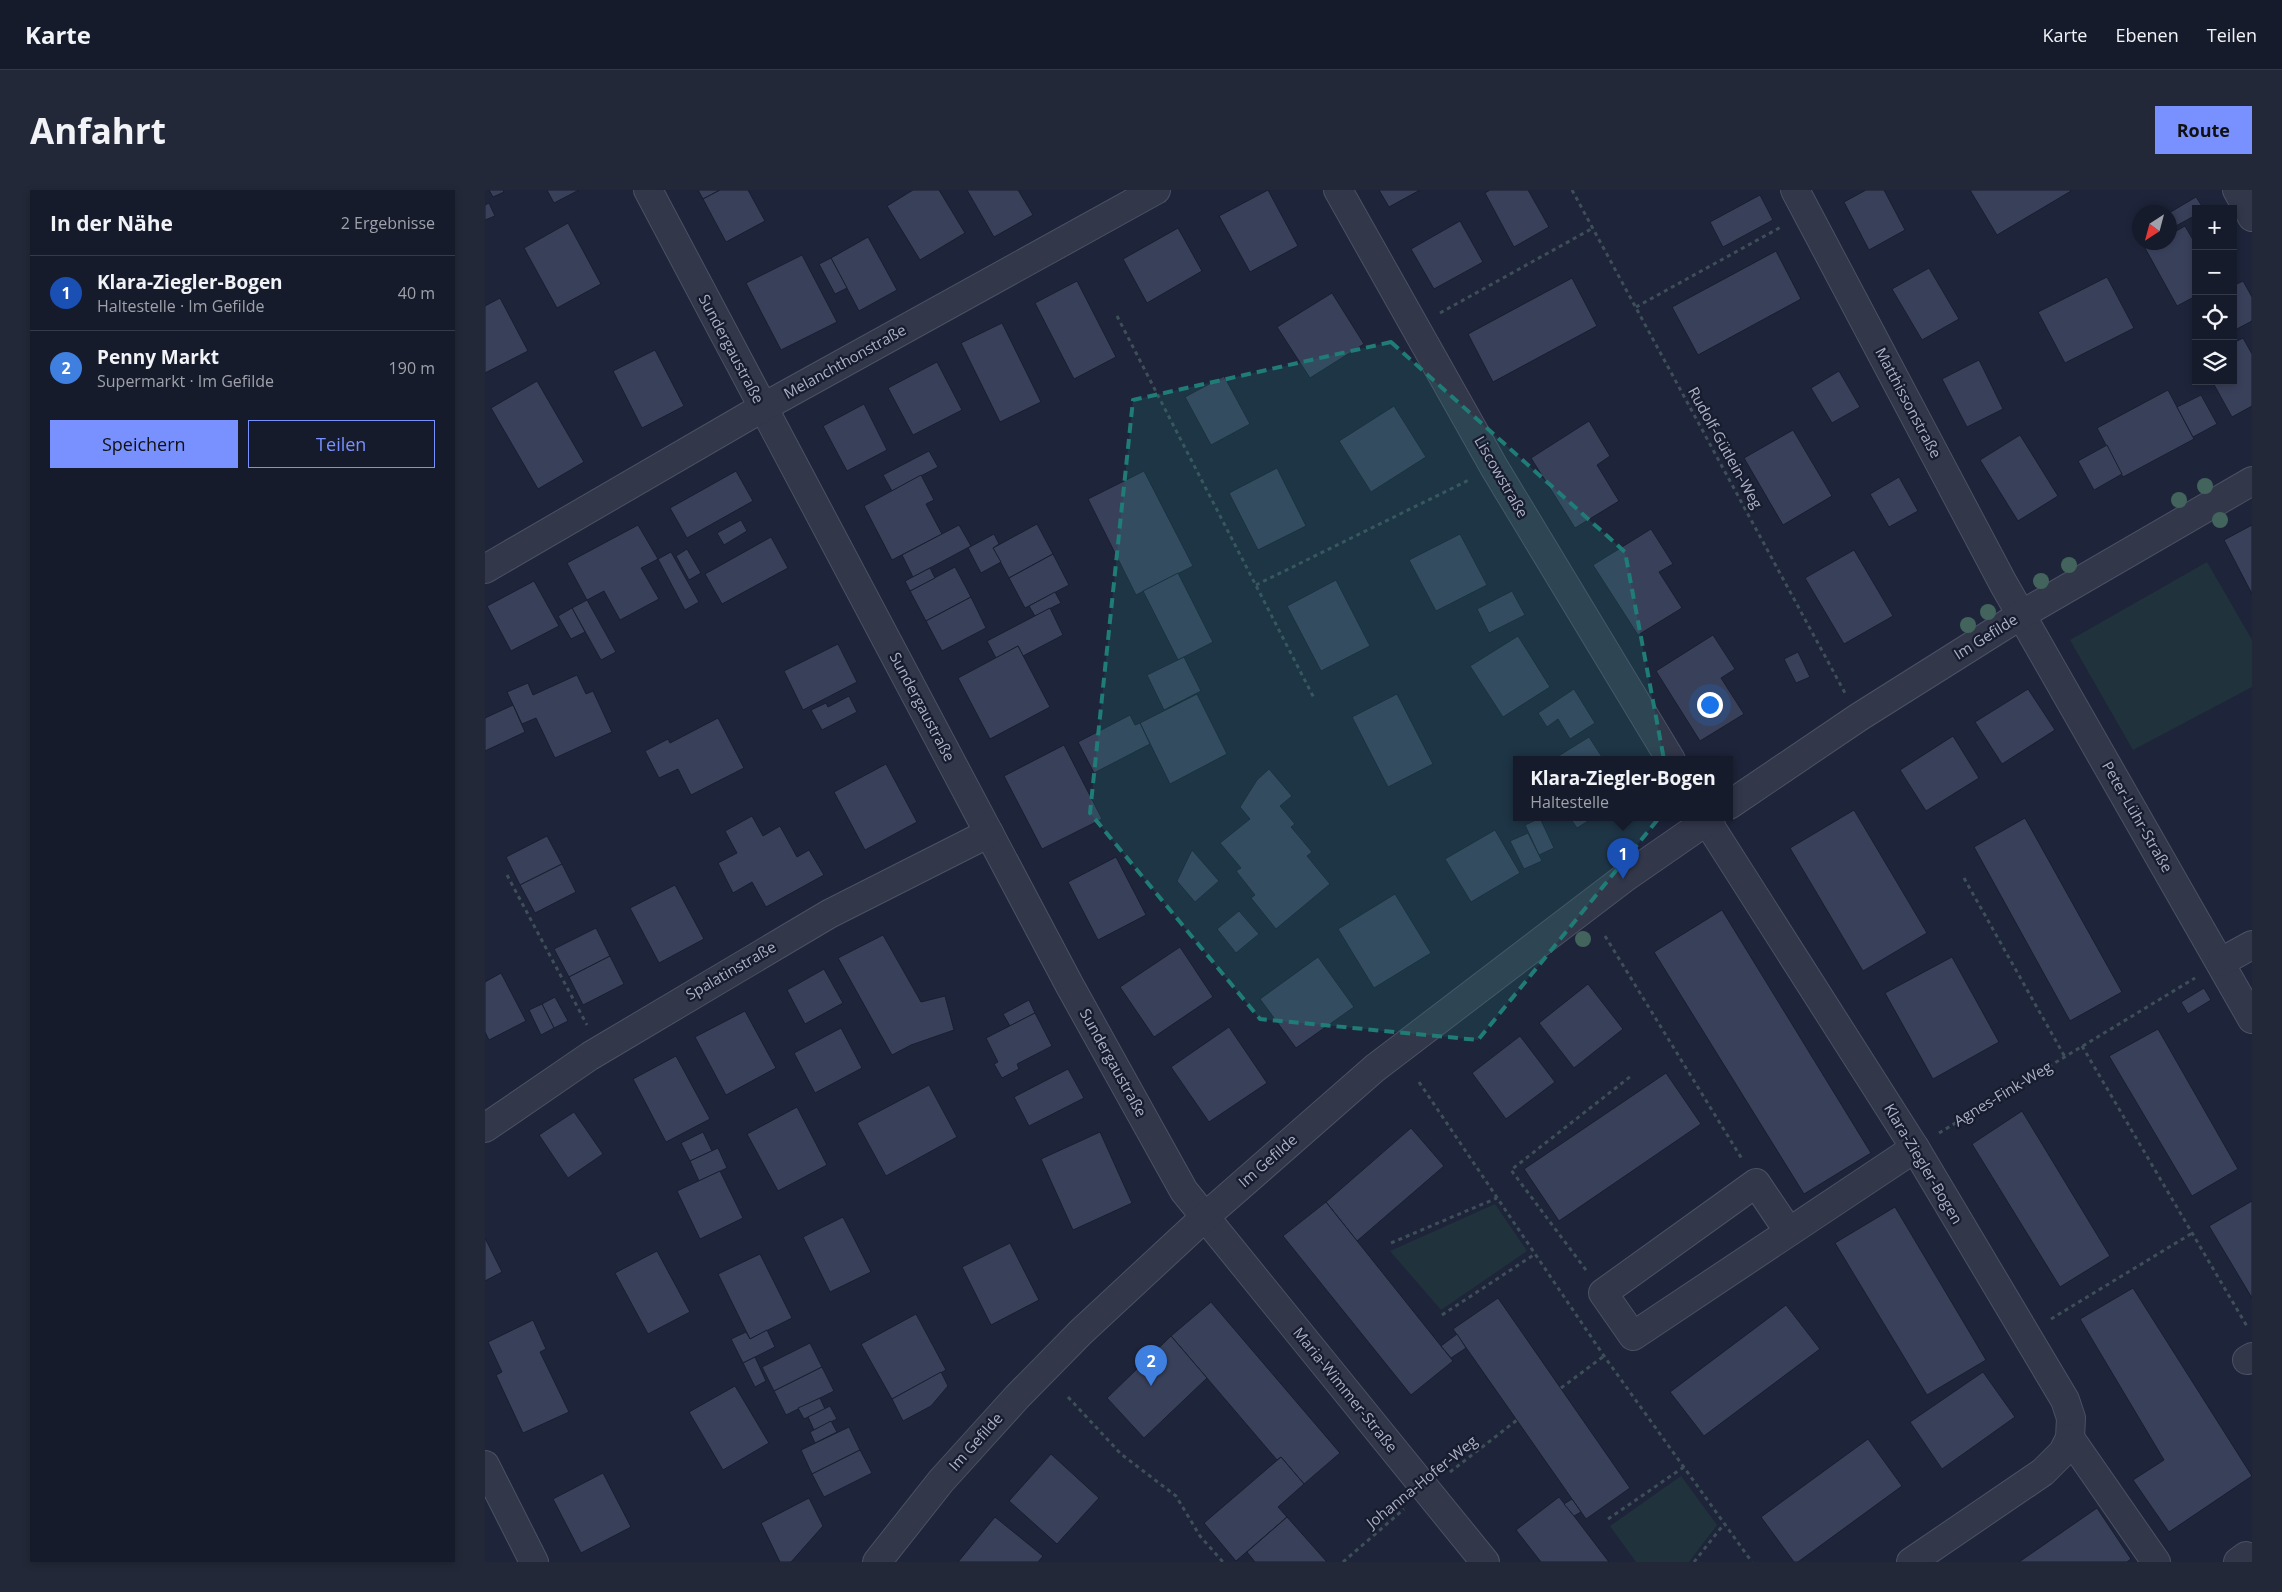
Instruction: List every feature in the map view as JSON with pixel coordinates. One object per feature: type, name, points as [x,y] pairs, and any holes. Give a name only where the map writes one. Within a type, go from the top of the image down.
[{"type":"street","name":"Sundergaustraße","points":[[648,190],[1070,986],[1184,1190],[1206,1216]]},
{"type":"street","name":"Melanchthonstraße","points":[[485,569],[762,408],[1156,190]]},
{"type":"street","name":"Liscowstraße","points":[[1338,190],[1494,467],[1669,756]]},
{"type":"street","points":[[2237,190],[2252,217]]},
{"type":"street","name":"Matthissonstraße","points":[[1801,201],[2021,615]]},
{"type":"street","name":"Im Gefilde","points":[[1733,802],[1859,718],[2021,615],[2252,482]]},
{"type":"street","name":"Peter-Lühr-Straße","points":[[2021,615],[2252,1019]]},
{"type":"street","name":"Im Gefilde","points":[[877,1562],[941,1481],[1011,1403],[1081,1332],[1206,1216],[1375,1068],[1585,907],[1705,821]]},
{"type":"street","name":"Klara-Ziegler-Bogen","points":[[1709,821],[1915,1148],[2065,1400],[2071,1418],[2069,1438]]},
{"type":"street","name":"Spalatinstraße","points":[[485,1128],[600,1050],[829,914],[989,833]]},
{"type":"street","points":[[2221,962],[2252,944]]},
{"type":"street","points":[[1789,1232],[1756,1183],[1603,1293],[1633,1336],[1789,1232],[1915,1148]]},
{"type":"street","name":"Maria-Wimmer-Straße","points":[[1206,1216],[1485,1562]]},
{"type":"street","points":[[1911,1562],[2043,1472],[2063,1452],[2069,1438]]},
{"type":"street","points":[[2069,1438],[2156,1562]]},
{"type":"street","points":[[485,1465],[534,1562]]},
{"type":"street","points":[[2238,1562],[2246,1556],[2250,1562]]},
{"type":"path","name":"Rudolf-Gütlein-Weg","points":[[1572,190],[1859,718]]},
{"type":"path","points":[[1636,307],[1801,201]]},
{"type":"path","points":[[1415,327],[1593,228]]},
{"type":"path","points":[[1117,316],[1315,700]]},
{"type":"path","points":[[1256,585],[1467,481]]},
{"type":"path","points":[[507,875],[600,1050]]},
{"type":"path","points":[[1964,878],[2065,1057]]},
{"type":"path","points":[[1605,936],[1756,1183]]},
{"type":"path","name":"Agnes-Fink-Weg","points":[[1915,1148],[2221,962]]},
{"type":"path","points":[[2082,1046],[2194,1232],[2250,1350]]},
{"type":"path","points":[[1603,1293],[1511,1170],[1631,1076]]},
{"type":"path","points":[[1419,1082],[1603,1356],[1752,1562]]},
{"type":"path","points":[[1391,1243],[1497,1198]]},
{"type":"path","points":[[2025,1334],[2194,1232]]},
{"type":"path","points":[[1443,1315],[1535,1254]]},
{"type":"path","points":[[1561,1388],[1633,1336]]},
{"type":"path","points":[[1068,1397],[1121,1454],[1176,1496],[1200,1536],[1223,1562]]},
{"type":"path","name":"Johanna-Hofer-Weg","points":[[1343,1562],[1426,1490],[1517,1420]]},
{"type":"path","points":[[1608,1519],[1684,1467]]},
{"type":"path","points":[[1694,1562],[1724,1524]]},
{"type":"highlighted area","points":[[1391,342],[1625,552],[1672,802],[1478,1040],[1260,1019],[1090,813],[1133,400]]},
{"type":"shaded area","points":[[2207,562],[2252,640],[2252,687],[2133,750],[2070,640]]},
{"type":"shaded area","points":[[1495,1204],[1527,1251],[1441,1310],[1390,1251]]},
{"type":"shaded area","points":[[1681,1476],[1717,1525],[1689,1562],[1636,1562],[1610,1526]]},
{"type":"building","points":[[489,190],[503,190],[504,192],[493,197]]},
{"type":"building","points":[[547,190],[579,190],[554,203]]},
{"type":"building","points":[[698,190],[720,190],[703,199]]},
{"type":"building","points":[[720,190],[748,190],[765,221],[726,242],[703,199]]},
{"type":"building","points":[[913,190],[939,190],[965,233],[920,260],[887,206]]},
{"type":"building","points":[[967,190],[1018,190],[1033,215],[994,237]]},
{"type":"building","points":[[1268,190],[1298,246],[1250,272],[1219,216]]},
{"type":"building","points":[[1379,190],[1420,190],[1389,207]]},
{"type":"building","points":[[1490,190],[1528,190],[1549,227],[1514,247],[1485,193]]},
{"type":"building","points":[[1866,190],[1884,190],[1905,230],[1869,250],[1844,202]]},
{"type":"building","points":[[1970,190],[2070,190],[2071,191],[1997,235]]},
{"type":"building","points":[[1760,195],[1773,220],[1723,247],[1710,222]]},
{"type":"building","points":[[2196,197],[2201,205],[2192,205],[2192,217],[2177,225],[2177,208]]},
{"type":"building","points":[[489,203],[495,216],[485,220],[485,205]]},
{"type":"building","points":[[1460,221],[1483,262],[1434,289],[1411,249]]},
{"type":"building","points":[[568,223],[601,284],[557,308],[524,248]]},
{"type":"building","points":[[2185,226],[2192,238],[2192,298],[2177,306],[2146,250],[2177,250],[2177,230]]},
{"type":"building","points":[[1178,228],[1202,271],[1147,303],[1123,259]]},
{"type":"building","points":[[868,237],[897,290],[859,311],[831,258]]},
{"type":"building","points":[[1776,251],[1801,299],[1698,355],[1672,307]]},
{"type":"building","points":[[802,255],[837,322],[781,350],[746,283]]},
{"type":"building","points":[[831,258],[847,288],[835,294],[819,264]]},
{"type":"building","points":[[1929,268],[1959,319],[1922,340],[1892,289]]},
{"type":"building","points":[[2107,277],[2134,328],[2065,363],[2038,312]]},
{"type":"building","points":[[1572,278],[1597,326],[1493,382],[1468,334]]},
{"type":"building","points":[[1077,281],[1116,357],[1074,379],[1035,303]]},
{"type":"building","points":[[2243,281],[2252,297],[2252,321],[2237,329],[2237,295],[2237,284]]},
{"type":"building","points":[[1332,293],[1364,344],[1310,378],[1277,327]]},
{"type":"building","points":[[500,298],[528,351],[485,373],[485,306]]},
{"type":"building","points":[[1002,323],[1041,402],[1000,422],[961,343]]},
{"type":"building","points":[[2243,338],[2252,354],[2252,406],[2232,417],[2214,385],[2237,385],[2237,341]]},
{"type":"building","points":[[655,350],[684,406],[642,428],[613,371]]},
{"type":"building","points":[[1979,360],[2003,409],[1967,427],[1942,379]]},
{"type":"building","points":[[937,362],[962,410],[913,435],[888,388]]},
{"type":"building","points":[[1839,371],[1860,407],[1832,423],[1811,388]]},
{"type":"building","points":[[1224,376],[1250,424],[1211,445],[1185,397]]},
{"type":"building","points":[[537,381],[584,462],[538,489],[491,408]]},
{"type":"building","points":[[2168,390],[2194,439],[2123,477],[2097,428]]},
{"type":"building","points":[[2201,395],[2217,424],[2193,437],[2177,407]]},
{"type":"building","points":[[864,404],[887,450],[847,471],[823,426]]},
{"type":"building","points":[[1394,406],[1426,457],[1371,492],[1339,441]]},
{"type":"building","points":[[1589,421],[1610,456],[1597,465],[1619,501],[1575,528],[1531,458]]},
{"type":"building","points":[[1793,430],[1832,496],[1783,525],[1744,458]]},
{"type":"building","points":[[2020,435],[2058,496],[2018,521],[1980,460]]},
{"type":"building","points":[[2107,445],[2122,474],[2094,490],[2078,461]]},
{"type":"building","points":[[929,451],[938,467],[892,491],[883,475]]},
{"type":"building","points":[[1277,468],[1306,526],[1258,550],[1229,493]]},
{"type":"building","points":[[736,471],[753,501],[687,538],[670,508]]},
{"type":"building","points":[[1144,471],[1193,566],[1136,595],[1088,499]]},
{"type":"building","points":[[921,475],[934,500],[926,504],[942,534],[892,560],[864,506]]},
{"type":"building","points":[[1899,477],[1918,511],[1889,527],[1870,494]]},
{"type":"building","points":[[741,520],[747,531],[724,545],[717,533]]},
{"type":"building","points":[[1037,524],[1053,554],[1009,578],[993,548]]},
{"type":"building","points":[[638,525],[658,559],[641,568],[659,599],[620,620],[604,591],[587,600],[567,563]]},
{"type":"building","points":[[959,525],[971,546],[913,577],[902,555]]},
{"type":"building","points":[[2252,525],[2252,594],[2224,540]]},
{"type":"building","points":[[1651,529],[1673,564],[1659,572],[1682,608],[1638,635],[1593,565]]},
{"type":"building","points":[[994,534],[999,544],[993,548],[1001,562],[981,573],[968,548]]},
{"type":"building","points":[[1460,534],[1487,585],[1436,611],[1409,560]]},
{"type":"building","points":[[771,537],[788,568],[722,604],[705,574]]},
{"type":"building","points":[[687,549],[701,573],[689,580],[676,556]]},
{"type":"building","points":[[1854,550],[1893,616],[1844,644],[1805,578]]},
{"type":"building","points":[[671,552],[699,602],[685,610],[658,559]]},
{"type":"building","points":[[1053,554],[1069,585],[1025,608],[1009,578]]},
{"type":"building","points":[[955,567],[971,597],[926,621],[910,591]]},
{"type":"building","points":[[930,568],[935,578],[910,591],[905,581]]},
{"type":"building","points":[[1178,573],[1213,642],[1178,660],[1143,591]]},
{"type":"building","points":[[1336,580],[1370,646],[1321,671],[1287,606]]},
{"type":"building","points":[[534,581],[559,626],[511,651],[487,606]]},
{"type":"building","points":[[1512,591],[1525,615],[1489,633],[1477,609]]},
{"type":"building","points":[[1055,592],[1061,603],[1035,616],[1029,606]]},
{"type":"building","points":[[971,597],[986,628],[942,651],[926,621]]},
{"type":"building","points":[[587,600],[616,652],[601,660],[572,608]]},
{"type":"building","points":[[572,608],[585,632],[571,639],[558,616]]},
{"type":"building","points":[[1050,608],[1063,635],[1023,656],[1018,646],[996,658],[987,641]]},
{"type":"building","points":[[1713,635],[1735,669],[1721,678],[1744,714],[1700,741],[1656,671]]},
{"type":"building","points":[[1518,636],[1550,687],[1503,717],[1470,666]]},
{"type":"building","points":[[838,644],[857,682],[803,710],[784,671]]},
{"type":"building","points":[[1018,646],[1050,707],[990,739],[958,678]]},
{"type":"building","points":[[1798,652],[1810,677],[1796,683],[1784,659]]},
{"type":"building","points":[[1184,657],[1201,691],[1164,710],[1147,675]]},
{"type":"building","points":[[577,675],[586,694],[593,691],[612,732],[555,758],[536,718],[522,724],[507,692],[528,683],[533,695]]},
{"type":"building","points":[[1574,689],[1595,723],[1570,739],[1558,719],[1547,727],[1538,713]]},
{"type":"building","points":[[2028,689],[2055,730],[2002,764],[1975,722]]},
{"type":"building","points":[[1197,694],[1227,754],[1170,784],[1140,723]]},
{"type":"building","points":[[1397,694],[1433,764],[1388,787],[1352,717]]},
{"type":"building","points":[[849,696],[857,712],[822,730],[811,710],[826,703],[828,707]]},
{"type":"building","points":[[513,705],[525,732],[485,751],[485,718]]},
{"type":"building","points":[[1130,715],[1135,725],[1140,723],[1150,744],[1094,773],[1078,742]]},
{"type":"building","points":[[718,718],[744,768],[691,795],[678,769],[659,778],[645,751],[668,739],[670,743]]},
{"type":"building","points":[[1953,736],[1979,778],[1926,811],[1900,770]]},
{"type":"building","points":[[1589,737],[1601,756],[1558,756]]},
{"type":"building","points":[[1064,745],[1102,819],[1042,849],[1004,776]]},
{"type":"building","points":[[886,764],[917,822],[865,850],[834,792]]},
{"type":"building","points":[[1269,769],[1292,796],[1280,806],[1295,824],[1291,827],[1312,852],[1307,856],[1330,884],[1276,929],[1251,898],[1255,895],[1236,871],[1241,868],[1220,843],[1250,819],[1240,807],[1257,780]]},
{"type":"building","points":[[1854,810],[1927,933],[1863,971],[1790,848]]},
{"type":"building","points":[[752,816],[763,836],[780,826],[797,857],[809,850],[824,875],[766,907],[752,882],[733,893],[718,863],[737,853],[725,831]]},
{"type":"building","points":[[2025,818],[2122,992],[2070,1021],[1974,847]]},
{"type":"building","points":[[1534,821],[1541,821],[1554,848],[1539,855],[1525,825]]},
{"type":"building","points":[[1572,821],[1588,821],[1577,828]]},
{"type":"building","points":[[1495,830],[1520,873],[1471,902],[1445,859]]},
{"type":"building","points":[[1528,833],[1542,861],[1524,869],[1510,841]]},
{"type":"building","points":[[547,836],[562,864],[520,885],[506,857]]},
{"type":"building","points":[[1192,850],[1219,881],[1195,902],[1177,881]]},
{"type":"building","points":[[1116,857],[1146,915],[1098,940],[1068,882]]},
{"type":"building","points":[[562,864],[576,892],[535,913],[520,885]]},
{"type":"building","points":[[675,885],[704,939],[659,963],[630,908]]},
{"type":"building","points":[[1395,894],[1431,953],[1374,988],[1338,929]]},
{"type":"building","points":[[1722,910],[1871,1153],[1804,1194],[1654,952]]},
{"type":"building","points":[[1239,911],[1259,934],[1236,953],[1217,929]]},
{"type":"building","points":[[596,928],[610,956],[569,977],[554,949]]},
{"type":"building","points":[[883,935],[921,1002],[945,996],[954,1030],[911,1045],[892,1055],[838,958]]},
{"type":"building","points":[[1180,947],[1213,997],[1154,1037],[1120,987]]},
{"type":"building","points":[[610,956],[624,984],[583,1005],[569,977]]},
{"type":"building","points":[[1318,957],[1354,1007],[1296,1048],[1260,999]]},
{"type":"building","points":[[1952,957],[1999,1042],[1933,1079],[1885,993]]},
{"type":"building","points":[[824,969],[843,1003],[805,1024],[787,990]]},
{"type":"building","points":[[501,973],[526,1021],[489,1040],[485,1032],[485,982]]},
{"type":"building","points":[[1588,984],[1623,1029],[1574,1068],[1539,1023]]},
{"type":"building","points":[[2204,988],[2211,1000],[2188,1014],[2181,1002]]},
{"type":"building","points":[[555,997],[568,1021],[554,1028],[542,1004]]},
{"type":"building","points":[[1029,1000],[1035,1013],[1010,1026],[1003,1014]]},
{"type":"building","points":[[542,1004],[554,1028],[541,1035],[529,1010]]},
{"type":"building","points":[[745,1011],[776,1068],[726,1095],[695,1037]]},
{"type":"building","points":[[1035,1013],[1052,1046],[1017,1064],[1019,1069],[1002,1078],[994,1064],[998,1062],[986,1038]]},
{"type":"building","points":[[1229,1027],[1267,1083],[1209,1122],[1171,1067]]},
{"type":"building","points":[[841,1028],[862,1068],[815,1093],[794,1053]]},
{"type":"building","points":[[2158,1029],[2238,1169],[2192,1196],[2109,1056]]},
{"type":"building","points":[[1520,1036],[1555,1082],[1506,1119],[1472,1073]]},
{"type":"building","points":[[676,1056],[710,1119],[666,1142],[633,1079]]},
{"type":"building","points":[[1068,1069],[1084,1098],[1029,1126],[1014,1097]]},
{"type":"building","points":[[1666,1073],[1701,1124],[1559,1221],[1524,1169]]},
{"type":"building","points":[[929,1085],[957,1137],[886,1176],[857,1123]]},
{"type":"building","points":[[797,1107],[827,1165],[778,1191],[747,1134]]},
{"type":"building","points":[[2022,1111],[2110,1256],[2060,1287],[1972,1144]]},
{"type":"building","points":[[574,1112],[603,1154],[568,1178],[539,1135]]},
{"type":"building","points":[[1411,1128],[1444,1166],[1357,1241],[1326,1202]]},
{"type":"building","points":[[703,1132],[712,1151],[690,1161],[681,1143]]},
{"type":"building","points":[[1100,1132],[1132,1203],[1073,1230],[1041,1159]]},
{"type":"building","points":[[718,1148],[727,1168],[699,1181],[690,1161]]},
{"type":"building","points":[[720,1171],[743,1218],[700,1239],[677,1191]]},
{"type":"building","points":[[2252,1201],[2252,1298],[2209,1226]]},
{"type":"building","points":[[1326,1202],[1453,1361],[1411,1395],[1283,1236]]},
{"type":"building","points":[[1895,1207],[1986,1360],[1927,1395],[1835,1243]]},
{"type":"building","points":[[843,1217],[871,1272],[830,1292],[803,1237]]},
{"type":"building","points":[[485,1238],[502,1272],[485,1281]]},
{"type":"building","points":[[1010,1243],[1039,1300],[991,1325],[962,1267]]},
{"type":"building","points":[[657,1251],[690,1312],[648,1334],[615,1273]]},
{"type":"building","points":[[760,1254],[792,1318],[750,1339],[718,1274]]},
{"type":"building","points":[[2133,1288],[2252,1476],[2169,1532],[2133,1480],[2164,1460],[2080,1319]]},
{"type":"building","points":[[1498,1298],[1630,1488],[1586,1519],[1453,1329]]},
{"type":"building","points":[[1211,1302],[1340,1453],[1304,1484],[1281,1457],[1277,1460],[1171,1336]]},
{"type":"building","points":[[1786,1305],[1820,1349],[1704,1436],[1670,1392]]},
{"type":"building","points":[[916,1314],[946,1370],[892,1399],[861,1344]]},
{"type":"building","points":[[533,1320],[546,1349],[540,1352],[569,1412],[523,1433],[496,1375],[502,1372],[488,1342]]},
{"type":"building","points":[[767,1330],[775,1347],[743,1363],[731,1339],[746,1332],[750,1339]]},
{"type":"building","points":[[1457,1334],[1466,1348],[1451,1358],[1441,1346]]},
{"type":"building","points":[[1171,1336],[1207,1378],[1144,1438],[1107,1398]]},
{"type":"building","points":[[810,1343],[822,1367],[774,1391],[762,1367]]},
{"type":"building","points":[[755,1357],[766,1381],[755,1387],[743,1363]]},
{"type":"building","points":[[822,1367],[834,1391],[786,1415],[774,1391]]},
{"type":"building","points":[[941,1372],[948,1386],[931,1406],[903,1421],[892,1399]]},
{"type":"building","points":[[1983,1372],[2015,1417],[1942,1469],[1910,1422]]},
{"type":"building","points":[[735,1386],[769,1443],[723,1470],[689,1412]]},
{"type":"building","points":[[820,1398],[825,1409],[804,1419],[798,1408]]},
{"type":"building","points":[[830,1406],[837,1419],[814,1430],[808,1417]]},
{"type":"building","points":[[831,1421],[837,1432],[815,1443],[810,1432]]},
{"type":"building","points":[[849,1427],[860,1450],[812,1474],[801,1450]]},
{"type":"building","points":[[1868,1439],[1902,1486],[1798,1562],[1794,1562],[1761,1517]]},
{"type":"building","points":[[860,1450],[872,1473],[824,1497],[812,1474]]},
{"type":"building","points":[[1051,1454],[1099,1498],[1057,1544],[1009,1501]]},
{"type":"building","points":[[1281,1457],[1304,1484],[1278,1507],[1287,1517],[1236,1561],[1204,1523]]},
{"type":"building","points":[[603,1473],[631,1527],[581,1553],[553,1499]]},
{"type":"building","points":[[1559,1497],[1609,1562],[1541,1562],[1516,1530]]},
{"type":"building","points":[[809,1498],[823,1526],[791,1562],[780,1562],[761,1523]]},
{"type":"building","points":[[1572,1499],[1581,1512],[1574,1516],[1564,1504]]},
{"type":"building","points":[[2097,1508],[2131,1559],[2127,1562],[2019,1562]]},
{"type":"building","points":[[995,1517],[1043,1556],[1038,1562],[958,1562]]},
{"type":"building","points":[[1287,1517],[1327,1562],[1255,1562],[1247,1552]]},
{"type":"place","name":"Klara-Ziegler-Bogen","points":[[1623,879]]},
{"type":"place","name":"Penny Markt","points":[[1151,1386]]}]
